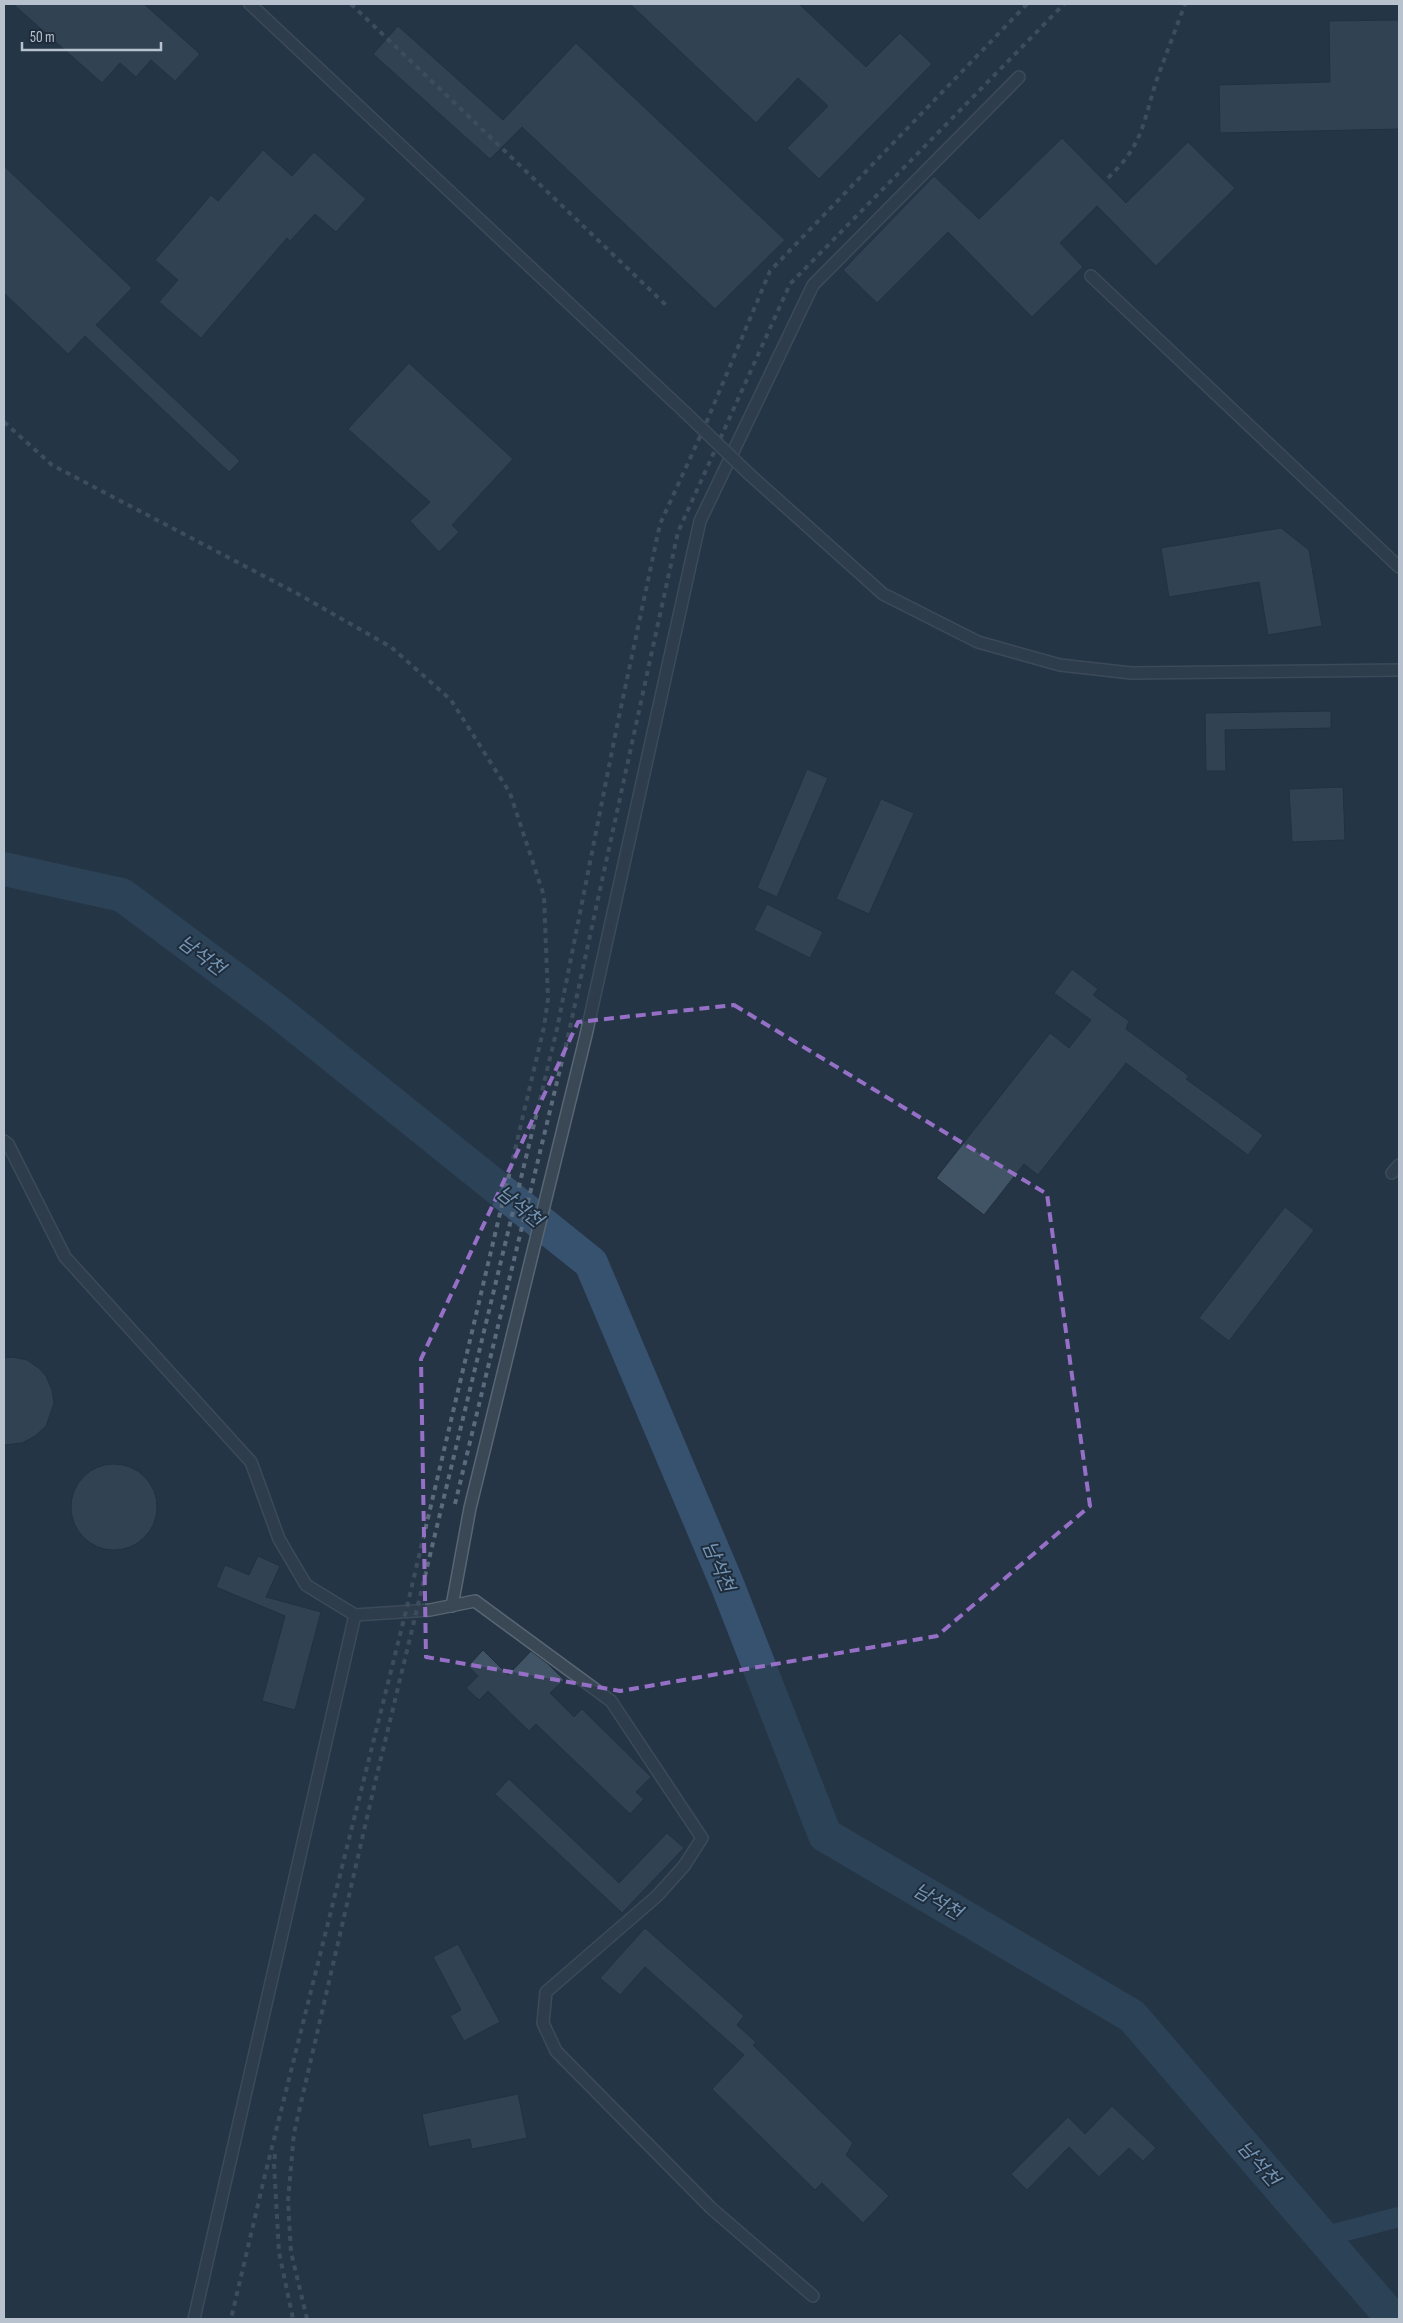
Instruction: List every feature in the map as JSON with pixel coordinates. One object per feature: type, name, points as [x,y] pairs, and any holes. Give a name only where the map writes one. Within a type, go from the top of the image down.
[{"type":"lane","points":[[250,4],[748,473],[883,594],[978,642],[1060,665],[1131,673],[1399,670]]},
{"type":"lane","points":[[452,1606],[470,1508],[586,1035],[700,521],[813,285],[1019,77]]},
{"type":"lane","points":[[1091,276],[1399,568]]},
{"type":"lane","points":[[4,1141],[8,1144],[65,1257],[251,1462],[279,1538],[306,1585],[356,1615],[430,1610],[476,1601],[610,1701],[702,1838],[684,1866],[657,1896],[546,1992],[543,2023],[556,2051],[711,2208],[813,2296]]},
{"type":"lane","points":[[194,2319],[356,1615]]},
{"type":"highlighted area","points":[[734,1005],[1047,1194],[1090,1506],[937,1636],[620,1691],[426,1657],[421,1359],[578,1022]]},
{"type":"building","points":[[13,4],[144,4],[200,54],[175,81],[151,60],[136,77],[120,63],[102,83]]},
{"type":"building","points":[[630,4],[799,4],[866,67],[900,33],[932,64],[819,179],[787,148],[828,106],[798,78],[756,123]]},
{"type":"building","points":[[1399,20],[1399,129],[1220,133],[1219,85],[1330,82],[1329,21]]},
{"type":"building","points":[[398,26],[503,120],[576,43],[785,240],[715,309],[522,127],[490,159],[373,54]]},
{"type":"building","points":[[1062,138],[1126,203],[1188,142],[1235,188],[1156,266],[1097,206],[1060,243],[1083,267],[1032,317],[948,232],[877,303],[843,270],[934,176],[979,219]]},
{"type":"building","points":[[263,150],[292,176],[314,152],[366,199],[336,232],[315,214],[290,241],[287,238],[201,338],[159,302],[178,280],[155,260],[211,195],[218,201]]},
{"type":"building","points":[[4,166],[132,288],[96,325],[240,461],[229,472],[85,336],[68,354],[4,293]]},
{"type":"building","points":[[409,363],[513,459],[452,525],[459,532],[439,552],[410,521],[430,502],[348,429]]},
{"type":"building","points":[[1281,528],[1309,550],[1322,626],[1268,635],[1259,582],[1169,597],[1161,548]]},
{"type":"building","points":[[1331,711],[1331,728],[1225,730],[1226,771],[1206,771],[1205,713]]},
{"type":"building","points":[[807,769],[828,778],[777,897],[757,888]]},
{"type":"building","points":[[1343,787],[1345,840],[1292,842],[1289,789]]},
{"type":"building","points":[[881,799],[914,813],[869,914],[836,899]]},
{"type":"building","points":[[767,904],[823,932],[810,958],[754,930]]},
{"type":"building","points":[[1072,969],[1098,989],[1093,995],[1129,1021],[1126,1029],[1189,1076],[1186,1079],[1263,1135],[1248,1155],[1126,1063],[1038,1175],[1024,1164],[984,1215],[936,1178],[1050,1033],[1069,1048],[1091,1020],[1054,993]]},
{"type":"building","points":[[1285,1207],[1314,1230],[1229,1341],[1199,1318]]},
{"type":"building","points":[[13,1357],[27,1360],[40,1369],[46,1376],[52,1390],[54,1403],[46,1426],[35,1436],[22,1443],[4,1445],[4,1358]]},
{"type":"building","points":[[114,1464],[130,1467],[138,1471],[150,1483],[154,1491],[157,1507],[154,1523],[150,1531],[138,1543],[130,1547],[114,1550],[98,1547],[90,1543],[78,1531],[74,1523],[71,1507],[74,1491],[78,1483],[90,1471],[98,1467]]},
{"type":"building","points":[[258,1556],[280,1566],[266,1597],[321,1612],[295,1710],[262,1701],[285,1616],[216,1587],[225,1565],[249,1575]]},
{"type":"building","points":[[483,1650],[508,1675],[531,1651],[547,1663],[564,1680],[550,1693],[574,1717],[582,1709],[651,1777],[636,1792],[644,1799],[630,1814],[536,1724],[529,1731],[488,1691],[479,1700],[466,1688],[478,1676],[468,1666]]},
{"type":"building","points":[[509,1779],[619,1883],[667,1833],[684,1848],[622,1913],[495,1794]]},
{"type":"building","points":[[645,1928],[744,2016],[737,2025],[756,2042],[753,2045],[853,2143],[846,2155],[889,2196],[863,2223],[822,2183],[815,2190],[712,2089],[744,2055],[645,1967],[620,1995],[600,1978]]},
{"type":"building","points":[[458,1944],[500,2022],[464,2041],[450,2016],[461,2010],[433,1957]]},
{"type":"building","points":[[518,2094],[527,2138],[472,2149],[470,2139],[429,2147],[422,2114]]},
{"type":"building","points":[[1112,2106],[1156,2148],[1143,2161],[1129,2148],[1099,2177],[1069,2147],[1027,2190],[1011,2174],[1068,2117],[1085,2134]]},
{"type":"waterway","name":"남석천","points":[[4,869],[122,895],[276,1010],[591,1263],[727,1584],[825,1835],[1132,2016],[1393,2319]]},
{"type":"waterway","points":[[1322,2237],[1399,2217]]},
{"type":"railway","points":[[351,4],[669,308]]},
{"type":"railway","points":[[307,2319],[291,2252],[288,2201],[294,2133],[375,1783],[557,1029],[617,726],[660,524],[704,428],[770,271],[1027,4]]},
{"type":"railway","points":[[455,1504],[569,1032],[678,532],[790,284],[1064,4]]},
{"type":"railway","points":[[1108,178],[1136,142],[1185,4]]},
{"type":"railway","points":[[4,422],[52,465],[298,594],[391,647],[451,700],[510,793],[544,896],[548,999],[544,1027],[406,1611],[264,2179],[231,2319]]},
{"type":"railway","points":[[275,2154],[279,2252],[293,2319]]}]
